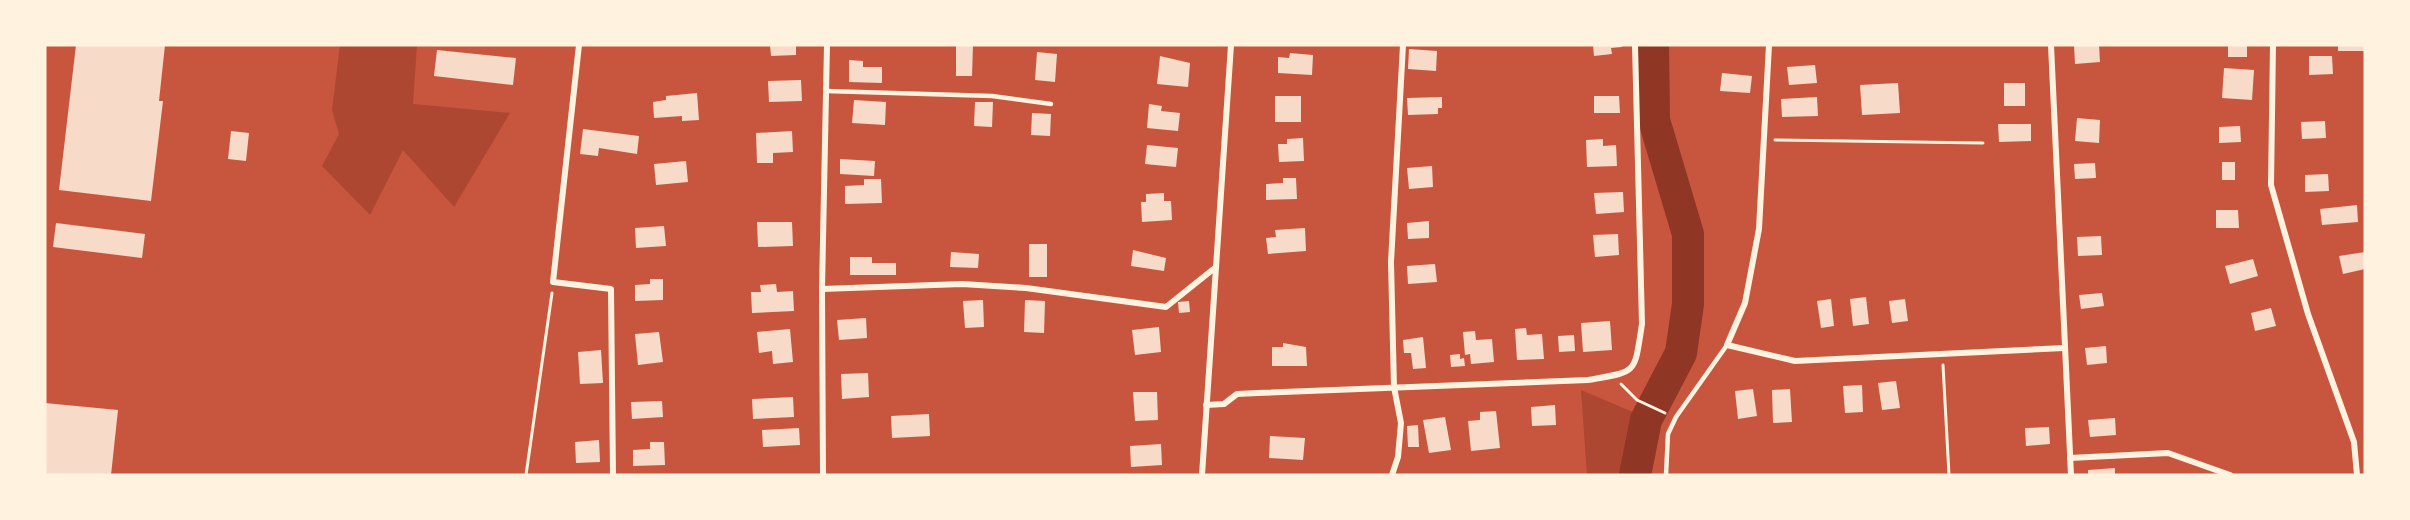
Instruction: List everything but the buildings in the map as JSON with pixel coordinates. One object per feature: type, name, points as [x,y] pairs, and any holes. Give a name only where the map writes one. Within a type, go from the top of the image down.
[{"type":"street","points":[[579,45],[553,282],[611,289],[614,475]]},
{"type":"street","points":[[823,475],[822,289],[827,45]]},
{"type":"street","points":[[1202,475],[1231,45]]},
{"type":"street","points":[[1392,475],[1398,456],[1401,423],[1394,387],[1391,262],[1403,45]]},
{"type":"street","points":[[1206,405],[1224,404],[1237,394],[1588,380],[1626,373],[1634,366],[1642,324],[1635,45]]},
{"type":"street","points":[[1769,45],[1755,250],[1745,303],[1727,345],[1795,362],[2064,348]]},
{"type":"street","points":[[2051,45],[2071,475]]},
{"type":"street","points":[[2273,45],[2271,185],[2308,315],[2354,442],[2357,475]]},
{"type":"street","points":[[822,289],[962,284],[1026,288],[1166,307],[1216,267]]},
{"type":"street","points":[[2070,458],[2168,453],[2230,475]]},
{"type":"lane","points":[[826,91],[992,96],[1051,104]]},
{"type":"lane","points":[[1666,475],[1668,434],[1676,417],[1727,345]]},
{"type":"path","points":[[1764,140],[1983,143]]},
{"type":"path","points":[[526,475],[553,282]]},
{"type":"path","points":[[1943,355],[1949,475]]},
{"type":"path","points":[[1613,375],[1637,400],[1659,411]]},
{"type":"shaded area","points":[[340,45],[417,45],[413,104],[510,113],[454,207],[403,150],[370,215],[322,166],[339,134],[332,110]]},
{"type":"shaded area","points":[[1581,390],[1640,415],[1630,475],[1587,475]]},
{"type":"waterway","points":[[1635,475],[1646,420],[1681,353],[1688,304],[1688,234],[1654,120],[1653,45]]}]
